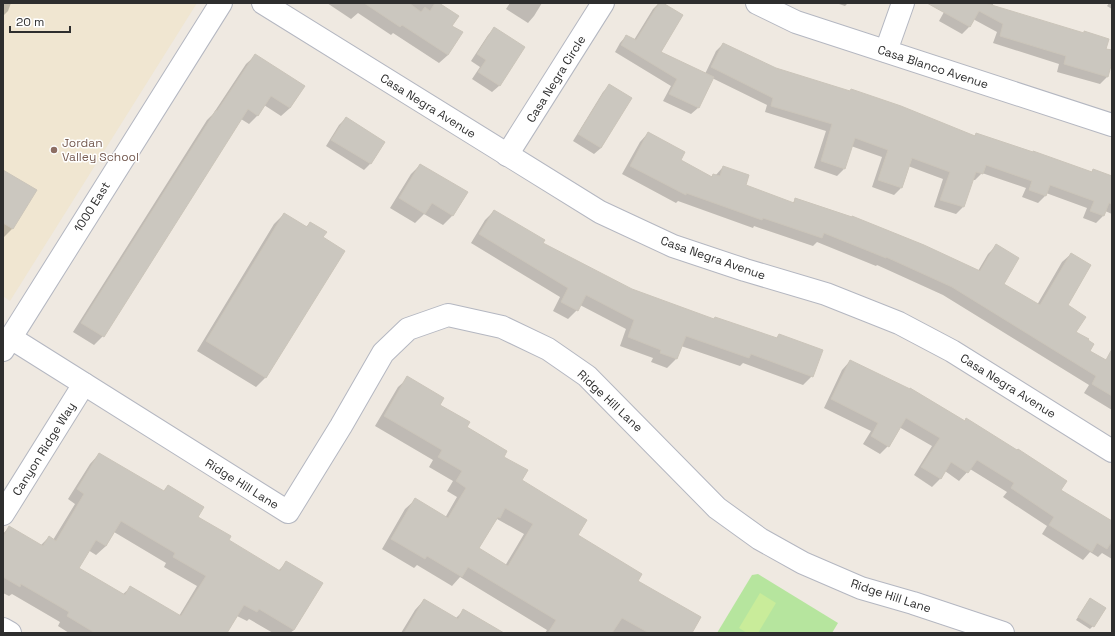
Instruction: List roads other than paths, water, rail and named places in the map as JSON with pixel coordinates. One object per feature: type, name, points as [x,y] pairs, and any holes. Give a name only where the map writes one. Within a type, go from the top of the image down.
[{"type":"street","name":"1000 East","points":[[7,344],[221,3]]},
{"type":"street","name":"Casa Negra Avenue","points":[[264,3],[600,212],[673,246],[745,270],[826,294],[899,323],[952,351],[1112,451]]},
{"type":"street","name":"Casa Negra Circle","points":[[507,155],[604,3]]},
{"type":"street","name":"Casa Blanco Avenue","points":[[757,3],[796,22],[1112,125]]},
{"type":"street","points":[[886,51],[903,3]]},
{"type":"street","name":"Ridge Hill Lane","points":[[7,344],[84,384],[288,512],[341,426],[383,353],[408,329],[448,315],[502,328],[548,350],[587,376],[717,508],[760,539],[803,563],[861,588],[913,603],[1002,633]]},
{"type":"street","name":"Canyon Ridge Way","points":[[3,514],[84,384]]},
{"type":"street","points":[[3,629],[10,633]]},
{"type":"place","name":"Jordan Valley School","points":[[54,150]]}]
